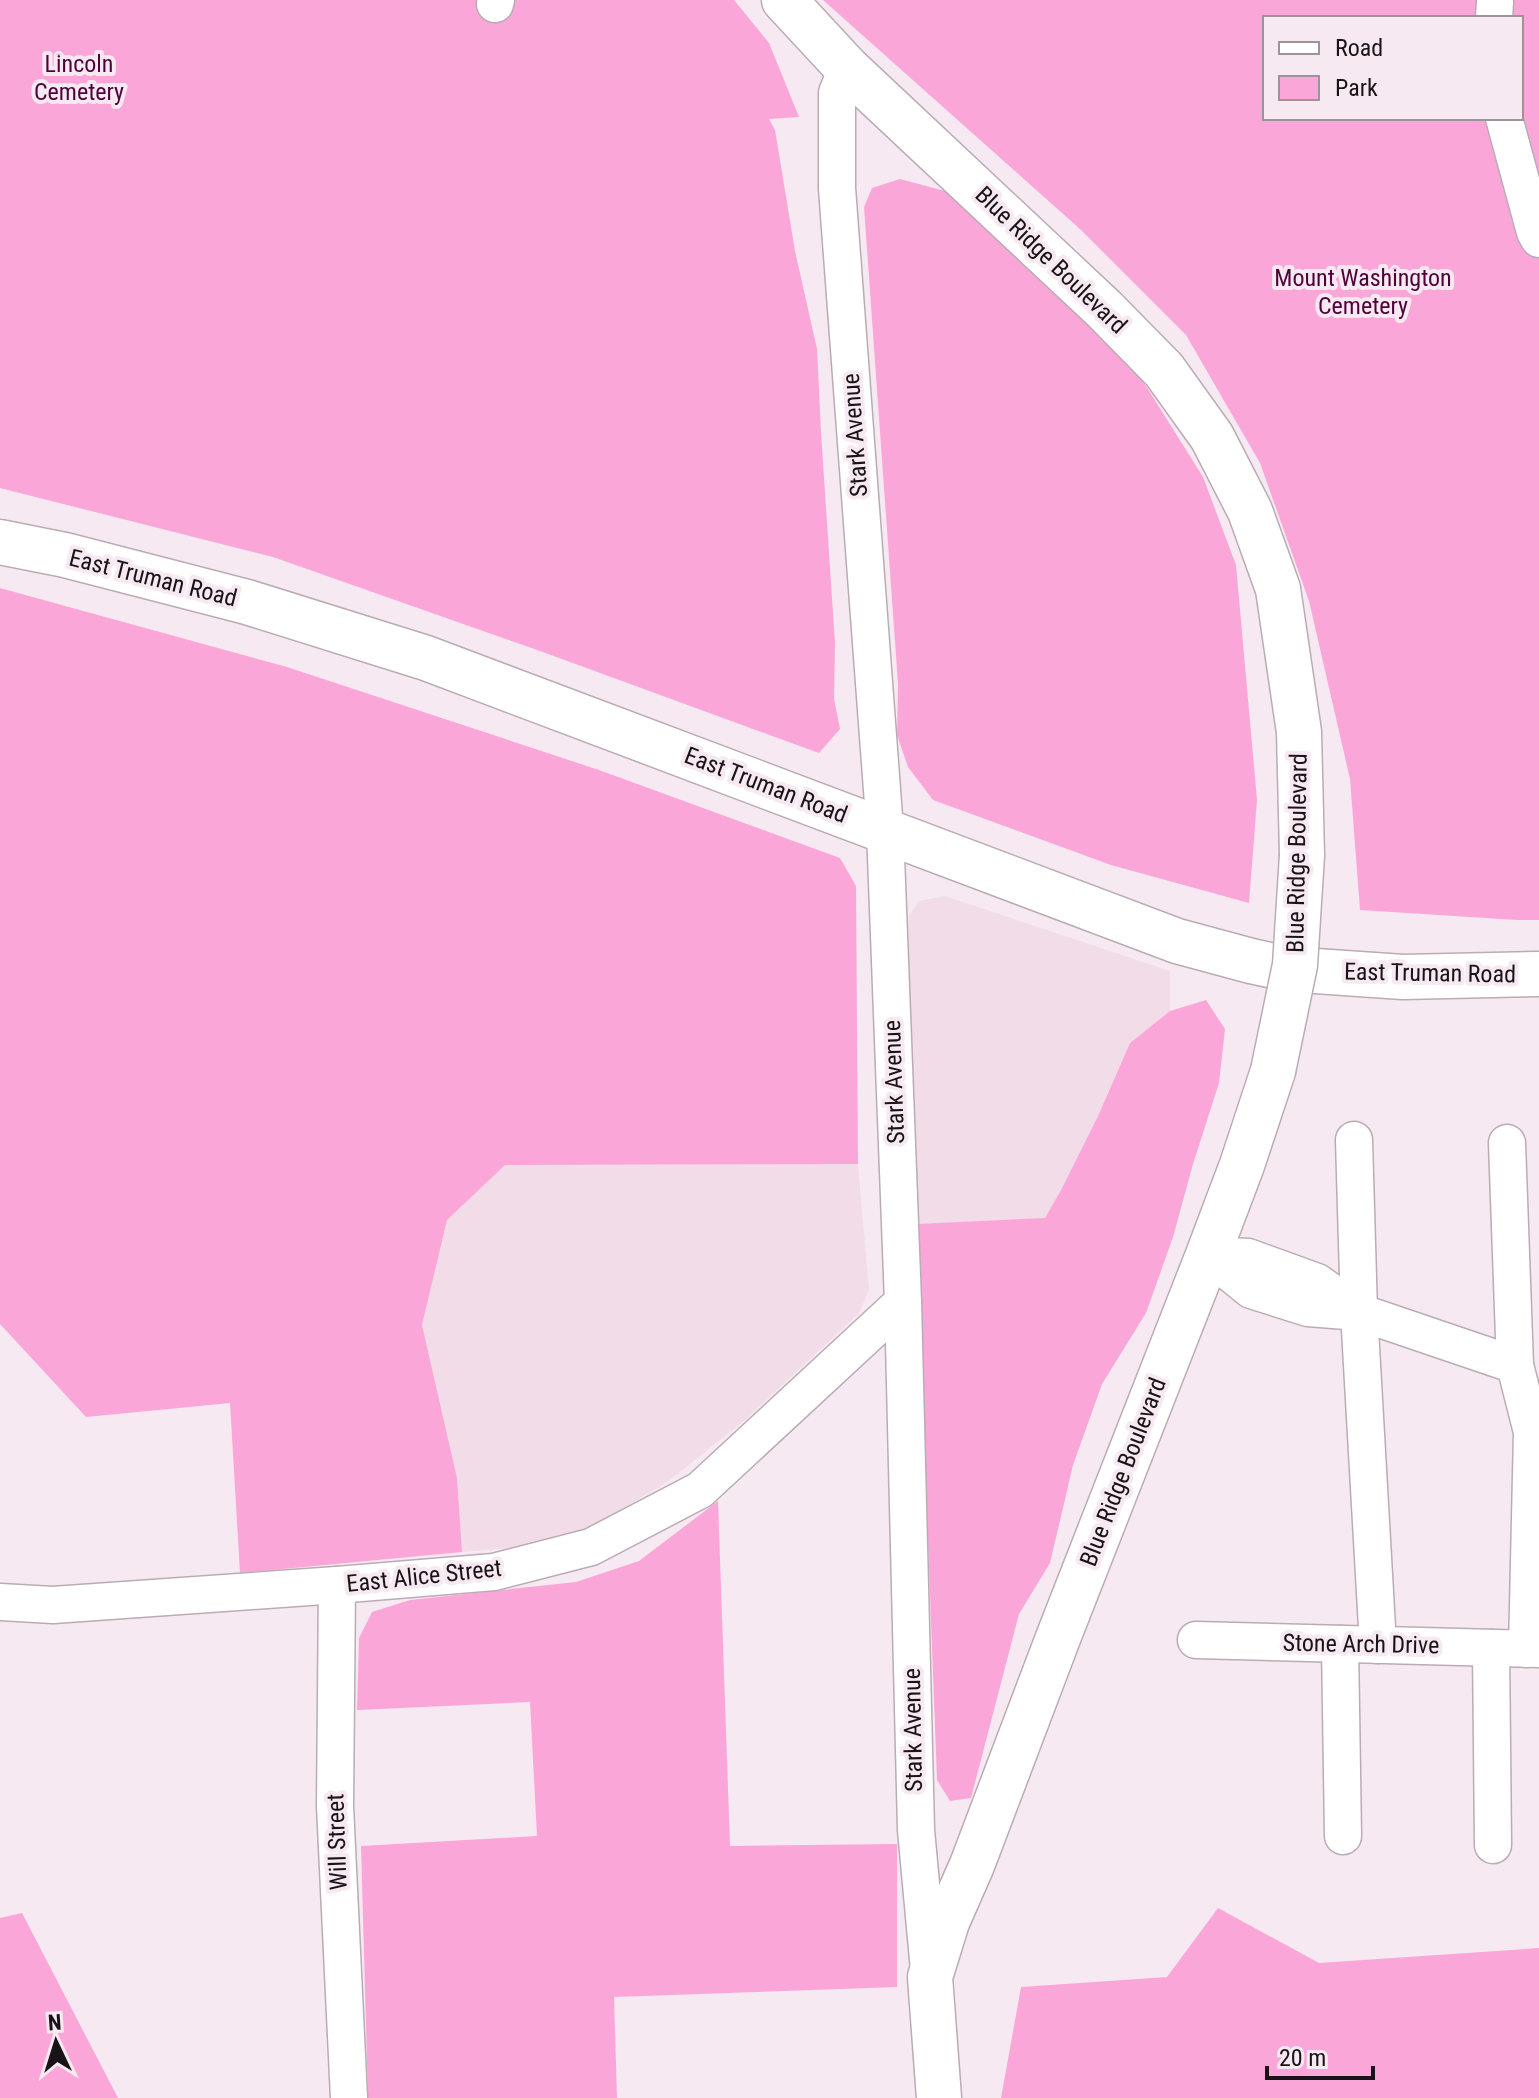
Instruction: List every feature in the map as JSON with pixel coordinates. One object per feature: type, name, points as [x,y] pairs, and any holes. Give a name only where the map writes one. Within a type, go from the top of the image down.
[{"type":"main road","name":"Blue Ridge Boulevard","points":[[784,0],[847,68],[1104,309],[1164,370],[1212,437],[1250,511],[1278,589],[1299,732],[1302,855],[1295,965],[1273,1071],[1208,1255],[972,1865],[947,1922],[930,1977]]},
{"type":"main road","name":"East Truman Road","points":[[0,542],[65,555],[247,602],[426,658],[1177,941],[1283,968],[1403,977],[1539,974]]},
{"type":"main road","name":"Stark Avenue","points":[[930,1977],[939,2098]]},
{"type":"street","name":"Stark Avenue","points":[[847,68],[837,93],[837,188],[885,830],[903,1302],[916,1830],[930,1977]]},
{"type":"street","points":[[1505,120],[1539,239]]},
{"type":"street","points":[[1354,1140],[1359,1312],[1378,1645]]},
{"type":"street","name":"Stone Arch Drive","points":[[1196,1640],[1533,1649],[1532,1432],[1515,1365],[1507,1143]]},
{"type":"street","points":[[1208,1255],[1251,1290],[1308,1308],[1359,1312],[1515,1365]]},
{"type":"street","name":"East Alice Street","points":[[0,1602],[53,1605],[494,1572],[591,1547],[700,1490],[903,1302]]},
{"type":"street","name":"Will Street","points":[[337,1585],[335,1806],[349,2098]]},
{"type":"street","points":[[1340,1644],[1343,1836]]},
{"type":"street","points":[[1491,1648],[1493,1845]]},
{"type":"shaded area","points":[[945,896],[1170,971],[1170,1011],[1130,1043],[1098,1116],[1045,1219],[916,1224],[908,917],[919,901]]},
{"type":"shaded area","points":[[858,1164],[869,1290],[859,1313],[745,1420],[670,1480],[601,1522],[547,1545],[462,1552],[457,1478],[422,1325],[447,1220],[505,1165]]},
{"type":"green space","name":"Lincoln Cemetery","points":[[0,0],[734,0],[769,43],[799,117],[769,119],[775,130],[795,251],[817,349],[835,643],[834,699],[840,729],[819,753],[273,557],[0,488]]},
{"type":"green space","name":"Mount Washington Cemetery","points":[[823,0],[1539,0],[1539,920],[1360,910],[1350,779],[1309,601],[1260,463],[1186,335],[1080,229]]},
{"type":"green space","points":[[900,179],[945,191],[1099,324],[1146,386],[1203,477],[1236,565],[1257,800],[1249,903],[1111,865],[933,800],[908,767],[897,735],[898,684],[864,207],[872,188]]},
{"type":"green space","points":[[0,588],[287,667],[599,770],[840,858],[856,886],[858,1164],[505,1165],[447,1220],[422,1325],[457,1478],[462,1552],[240,1573],[230,1403],[86,1417],[0,1324]]},
{"type":"green space","points":[[1206,1000],[1225,1029],[1219,1083],[1173,1237],[1146,1313],[1102,1384],[1073,1465],[1050,1563],[1019,1614],[971,1798],[950,1801],[937,1780],[916,1224],[1045,1218],[1098,1116],[1130,1043],[1170,1011]]},
{"type":"green space","points":[[718,1501],[730,1846],[897,1844],[897,1987],[614,1997],[617,2098],[368,2098],[361,1846],[537,1836],[530,1702],[357,1710],[359,1638],[372,1612],[410,1600],[576,1582],[639,1561]]},
{"type":"green space","points":[[1218,1908],[1319,1963],[1539,1948],[1539,2098],[1001,2098],[1021,1987],[1167,1977]]},
{"type":"green space","points":[[22,1913],[118,2098],[0,2098],[0,1918]]}]
